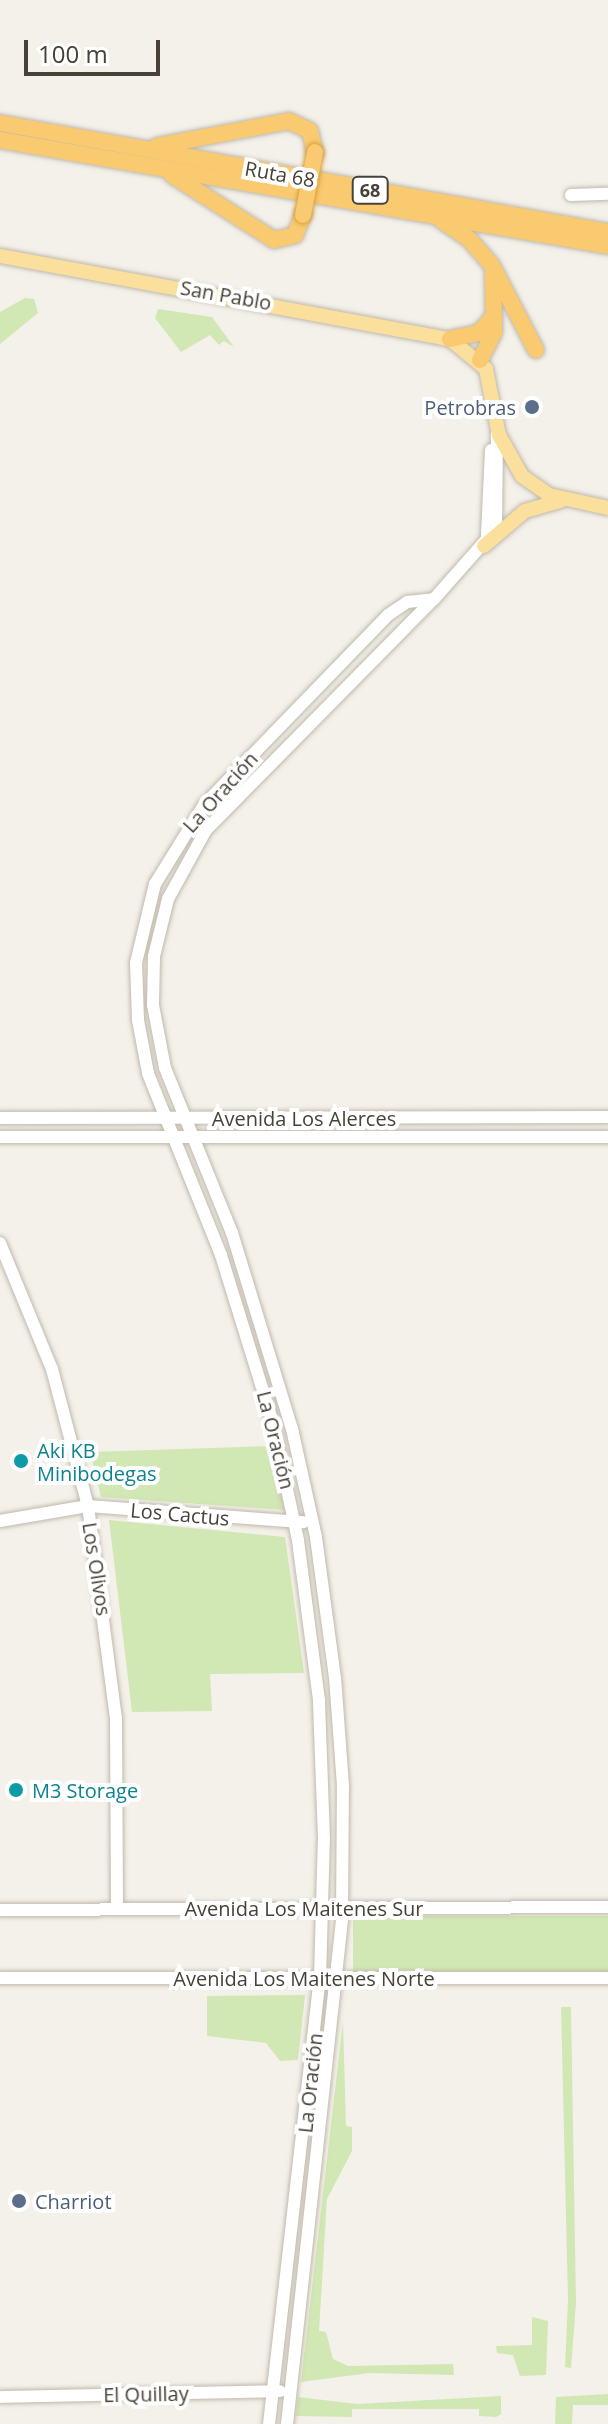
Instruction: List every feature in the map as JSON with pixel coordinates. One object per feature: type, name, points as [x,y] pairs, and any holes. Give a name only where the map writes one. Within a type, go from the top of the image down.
[{"type":"highway","points":[[132,148],[199,142],[289,121],[310,131],[315,152],[303,215],[295,235],[274,240],[204,192],[148,165]]},
{"type":"highway","name":"Ruta 68","points":[[0,123],[608,232]]},
{"type":"highway","name":"Ruta 68","points":[[0,140],[608,246]]},
{"type":"highway","points":[[429,215],[460,231],[491,264],[536,350]]},
{"type":"highway","points":[[480,360],[492,342],[495,314],[491,264]]},
{"type":"highway","points":[[450,339],[484,330],[495,314]]},
{"type":"main road","name":"San Pablo","points":[[0,256],[450,339]]},
{"type":"main road","points":[[450,339],[480,360],[490,378],[496,422],[522,476],[543,492],[570,502],[608,508]]},
{"type":"main road","points":[[484,546],[530,508],[570,502]]},
{"type":"street","points":[[571,195],[608,194]]},
{"type":"street","points":[[484,546],[498,520],[496,422]]},
{"type":"street","name":"La Oración","points":[[287,2424],[338,1979],[343,1909],[337,1700],[312,1521],[264,1326],[157,1035],[154,956],[174,886],[217,817],[484,546]]},
{"type":"street","name":"La Oración","points":[[269,2424],[320,1978],[324,1909],[319,1700],[295,1523],[248,1334],[165,1117],[140,1035],[138,945],[161,871],[204,805],[388,615],[407,602],[434,599]]},
{"type":"street","points":[[204,805],[217,817]]},
{"type":"street","name":"Avenida Los Alerces","points":[[0,1118],[608,1117]]},
{"type":"street","name":"Avenida Los Alerces","points":[[0,1137],[608,1137]]},
{"type":"street","name":"Los Olivos","points":[[0,1243],[52,1369],[88,1506],[116,1718],[117,1909]]},
{"type":"street","name":"Los Cactus","points":[[0,1521],[88,1506],[295,1523],[312,1521]]},
{"type":"street","name":"Avenida Los Maitenes Sur","points":[[0,1910],[608,1907]]},
{"type":"street","name":"Avenida Los Maitenes Norte","points":[[0,1978],[608,1978]]},
{"type":"street","name":"El Quillay","points":[[0,2397],[291,2392]]},
{"type":"green space","points":[[25,298],[34,299],[38,313],[0,344],[0,312]]},
{"type":"green space","points":[[158,309],[212,317],[234,347],[224,341],[219,345],[210,335],[181,352],[155,318]]},
{"type":"green space","points":[[271,1446],[284,1510],[101,1497],[90,1452]]},
{"type":"green space","points":[[109,1520],[285,1537],[304,1673],[210,1674],[212,1711],[132,1712]]},
{"type":"green space","points":[[353,1916],[608,1916],[608,1972],[353,1972]]},
{"type":"green space","points":[[305,1995],[298,2060],[280,2061],[266,2043],[207,2036],[207,1996]]},
{"type":"green space","points":[[561,2007],[571,2007],[576,2303],[571,2368],[565,2367],[568,2299]]},
{"type":"green space","points":[[343,2022],[346,2126],[352,2127],[352,2151],[327,2199],[319,2331],[326,2332],[333,2359],[348,2366],[453,2364],[454,2375],[369,2373],[301,2382]]},
{"type":"green space","points":[[532,2317],[548,2321],[546,2375],[520,2376],[513,2355],[497,2353],[496,2346],[532,2345]]},
{"type":"green space","points":[[608,2394],[608,2405],[573,2405],[572,2424],[555,2424],[556,2397]]},
{"type":"green space","points":[[501,2396],[501,2414],[496,2417],[479,2416],[479,2409],[352,2409],[352,2417],[296,2416],[298,2397],[357,2404]]},
{"type":"place","name":"Petrobras","points":[[532,407]]},
{"type":"place","name":"Aki KB Minibodegas","points":[[21,1461]]},
{"type":"place","name":"M3 Storage","points":[[16,1790]]},
{"type":"place","name":"Charriot","points":[[19,2201]]}]
